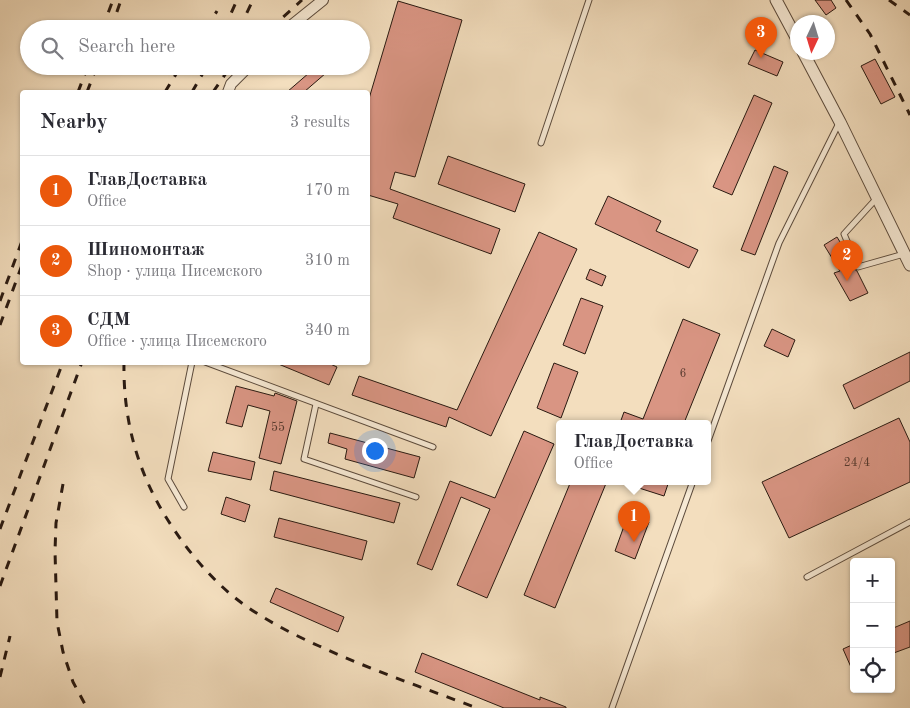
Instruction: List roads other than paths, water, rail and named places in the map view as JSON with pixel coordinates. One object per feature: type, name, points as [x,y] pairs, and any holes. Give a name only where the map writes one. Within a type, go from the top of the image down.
[{"type":"street","points":[[298,20],[323,0]]},
{"type":"street","points":[[776,0],[790,26]]},
{"type":"street","points":[[807,60],[840,122],[910,265]]},
{"type":"street","points":[[229,90],[231,84],[240,75]]},
{"type":"lane","points":[[541,143],[589,0]]},
{"type":"lane","points":[[711,433],[779,243],[840,122]]},
{"type":"lane","points":[[877,198],[844,234],[858,267],[904,254]]},
{"type":"lane","points":[[184,507],[168,479],[191,365]]},
{"type":"lane","points":[[213,365],[433,447]]},
{"type":"lane","points":[[316,404],[304,459],[416,497]]},
{"type":"lane","points":[[612,708],[692,485]]},
{"type":"lane","points":[[807,578],[910,522]]},
{"type":"railway","points":[[105,20],[113,0]]},
{"type":"railway","points":[[114,20],[121,0]]},
{"type":"railway","points":[[228,20],[237,0]]},
{"type":"railway","points":[[243,20],[253,0]]},
{"type":"railway","points":[[280,20],[302,0]]},
{"type":"railway","points":[[846,0],[870,34],[910,115]]},
{"type":"railway","points":[[889,0],[910,15]]},
{"type":"railway","points":[[212,20],[217,11]]},
{"type":"railway","points":[[79,90],[85,75]]},
{"type":"railway","points":[[88,90],[94,75]]},
{"type":"railway","points":[[166,90],[175,75]]},
{"type":"railway","points":[[193,90],[202,75]]},
{"type":"railway","points":[[214,90],[225,75]]},
{"type":"railway","points":[[0,301],[20,246]]},
{"type":"railway","points":[[0,325],[20,270]]},
{"type":"railway","points":[[0,529],[62,365]]},
{"type":"railway","points":[[0,586],[81,365]]},
{"type":"railway","points":[[124,365],[129,422],[133,441],[146,478],[171,526],[214,579],[234,597],[254,611],[297,636],[358,663],[477,708]]},
{"type":"railway","points":[[63,484],[56,523],[57,622],[63,652],[73,682],[87,708]]},
{"type":"railway","points":[[0,677],[10,636]]},
{"type":"place","name":"СДМ","points":[[761,58]]},
{"type":"place","name":"Шиномонтаж","points":[[847,281]]},
{"type":"place","name":"ГлавДоставка","points":[[634,542]]}]
